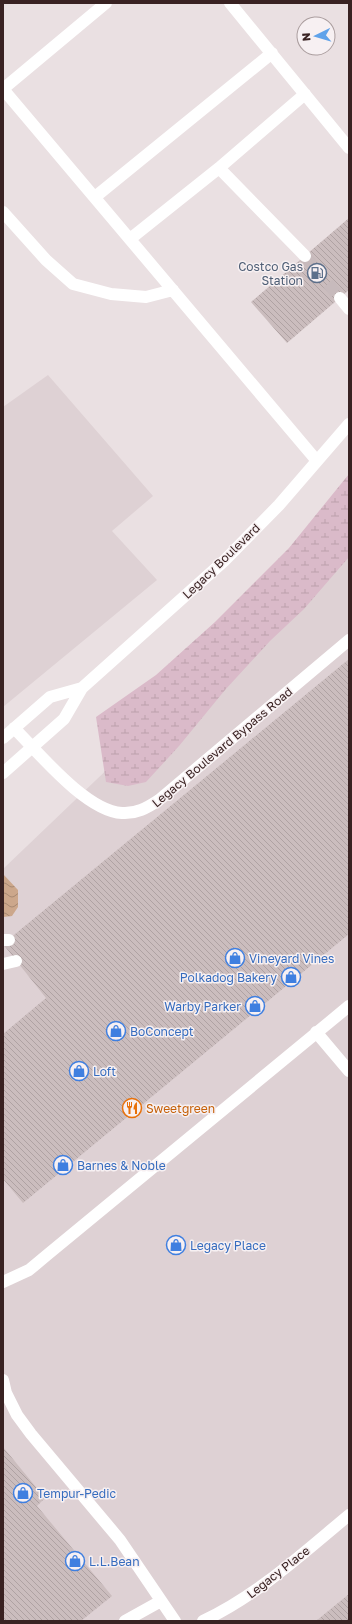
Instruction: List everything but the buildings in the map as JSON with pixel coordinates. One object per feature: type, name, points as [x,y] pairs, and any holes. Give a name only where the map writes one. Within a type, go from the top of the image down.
[{"type":"street","points":[[106,3],[3,89],[318,461]]},
{"type":"street","points":[[230,3],[349,148]]},
{"type":"street","points":[[95,197],[272,53]]},
{"type":"street","points":[[130,239],[219,168],[305,94]]},
{"type":"street","points":[[219,168],[305,256]]},
{"type":"street","points":[[3,212],[46,260],[73,284],[111,294],[146,297],[173,290]]},
{"type":"street","points":[[340,298],[349,309]]},
{"type":"street","name":"Legacy Boulevard","points":[[3,772],[64,719],[82,688],[224,562],[279,505],[349,424]]},
{"type":"street","name":"Legacy Boulevard Bypass Road","points":[[14,728],[66,781],[102,808],[121,813],[135,812],[146,808],[159,800],[349,640]]},
{"type":"street","name":"Legacy Boulevard","points":[[3,738],[50,697],[82,688]]},
{"type":"street","points":[[3,964],[16,961]]},
{"type":"street","points":[[3,1282],[29,1270],[349,1006]]},
{"type":"street","points":[[316,1032],[349,1071]]},
{"type":"street","points":[[3,1380],[6,1393],[17,1415],[31,1434],[120,1540],[175,1621]]},
{"type":"street","name":"Legacy Place","points":[[203,1621],[227,1610],[266,1584],[349,1515]]},
{"type":"street","points":[[125,1621],[161,1601]]},
{"type":"shaded area","points":[[48,375],[153,496],[112,531],[157,580],[3,707],[3,407]]},
{"type":"shaded area","name":"Legacy Place","points":[[349,538],[349,1621],[3,1621],[3,869]]},
{"type":"green space","points":[[349,474],[349,557],[304,609],[270,641],[225,690],[179,746],[146,782],[128,786],[106,782],[96,717],[156,675],[215,622],[289,548]]},
{"type":"water","points":[[3,874],[18,890],[18,907],[12,916],[3,917]]},
{"type":"tunnel","points":[[305,256],[340,298]]},
{"type":"place","name":"Costco Gas Station","points":[[317,273]]},
{"type":"place","name":"Vineyard Vines","points":[[235,958]]},
{"type":"place","name":"Polkadog Bakery","points":[[291,977]]},
{"type":"place","name":"Warby Parker","points":[[255,1006]]},
{"type":"place","name":"BoConcept","points":[[116,1031]]},
{"type":"place","name":"Loft","points":[[79,1071]]},
{"type":"place","name":"Sweetgreen","points":[[132,1108]]},
{"type":"place","name":"Barnes & Noble","points":[[63,1165]]},
{"type":"place","name":"Legacy Place","points":[[176,1245]]},
{"type":"place","name":"Tempur-Pedic","points":[[23,1493]]},
{"type":"place","name":"L.L.Bean","points":[[75,1561]]}]
